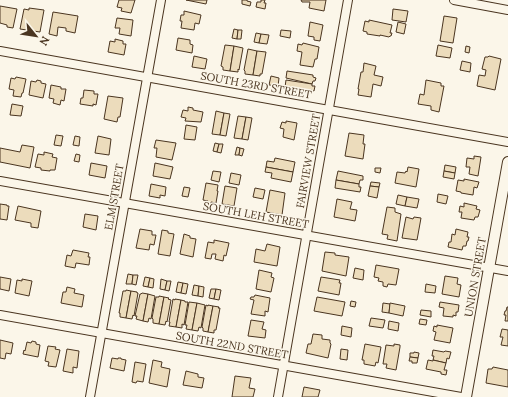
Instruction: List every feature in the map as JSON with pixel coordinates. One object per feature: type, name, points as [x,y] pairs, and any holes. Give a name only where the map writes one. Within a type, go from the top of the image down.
[{"type":"street","name":"ELM STREET","points":[[90,397],[161,0]]},
{"type":"street","name":"FAIRVIEW STREET","points":[[278,397],[348,0]]},
{"type":"street","points":[[454,0],[508,10]]},
{"type":"street","name":"SOUTH 23RD STREET","points":[[0,51],[508,142]]},
{"type":"street","name":"UNION STREET","points":[[466,397],[508,162]]},
{"type":"street","name":"SOUTH LEH STREET","points":[[0,182],[508,271]]},
{"type":"street","name":"SOUTH 22ND STREET","points":[[0,315],[461,397]]},
{"type":"building","points":[[119,0],[135,0],[131,13],[121,11],[122,8],[117,7]]},
{"type":"building","points":[[186,0],[207,0],[206,4]]},
{"type":"building","points":[[242,0],[251,2],[250,6],[242,4]]},
{"type":"building","points":[[261,0],[265,0],[265,9],[256,7],[257,2],[261,2]]},
{"type":"building","points":[[301,0],[326,0],[324,11],[309,8],[310,2],[302,2]]},
{"type":"building","points":[[0,6],[17,9],[13,28],[7,27],[7,25],[0,23]]},
{"type":"building","points":[[29,8],[44,10],[40,32],[20,29],[24,9],[29,10]]},
{"type":"building","points":[[393,9],[408,11],[406,22],[392,20]]},
{"type":"building","points":[[184,11],[201,15],[199,24],[195,23],[194,30],[181,28],[181,15],[184,15]]},
{"type":"building","points":[[53,12],[78,16],[75,33],[66,31],[66,28],[58,27],[57,36],[49,34]]},
{"type":"building","points":[[444,16],[457,18],[453,43],[440,41]]},
{"type":"building","points":[[117,18],[133,20],[131,36],[119,34],[120,28],[115,28]]},
{"type":"building","points":[[369,20],[392,25],[390,33],[392,33],[391,36],[367,34],[367,32],[363,31],[365,21],[369,22]]},
{"type":"building","points":[[310,22],[323,25],[320,41],[314,40],[314,37],[308,36]]},
{"type":"building","points":[[398,22],[406,24],[404,34],[396,32]]},
{"type":"building","points":[[234,29],[238,30],[237,39],[232,38]]},
{"type":"building","points":[[238,30],[242,30],[241,39],[237,39]]},
{"type":"building","points":[[281,30],[291,31],[290,38],[280,36]]},
{"type":"building","points":[[256,33],[261,34],[259,43],[254,42]]},
{"type":"building","points":[[261,34],[269,35],[267,44],[259,43]]},
{"type":"building","points":[[178,38],[190,40],[190,44],[193,45],[192,53],[176,50]]},
{"type":"building","points":[[115,39],[123,41],[123,44],[126,44],[124,55],[108,52],[110,41],[115,42]]},
{"type":"building","points":[[303,43],[319,47],[317,59],[315,59],[313,67],[300,65],[302,52],[297,51],[298,44],[302,45]]},
{"type":"building","points":[[225,45],[234,46],[230,71],[223,70],[223,67],[221,66]]},
{"type":"building","points":[[438,45],[452,48],[450,58],[436,56]]},
{"type":"building","points":[[234,46],[243,48],[238,72],[230,71]]},
{"type":"building","points":[[466,46],[470,47],[469,53],[465,52]]},
{"type":"building","points":[[248,49],[257,51],[253,75],[245,74],[244,70]]},
{"type":"building","points":[[257,51],[266,52],[262,74],[260,74],[260,76],[253,75]]},
{"type":"building","points":[[194,56],[207,59],[205,69],[192,67]]},
{"type":"building","points":[[489,56],[501,59],[495,90],[477,86],[479,75],[485,76],[486,70],[482,69],[485,57]]},
{"type":"building","points":[[462,61],[471,63],[470,72],[460,70]]},
{"type":"building","points":[[364,63],[376,66],[374,75],[383,77],[381,86],[373,84],[371,97],[358,95],[361,72],[363,72]]},
{"type":"building","points":[[287,71],[313,75],[313,77],[316,78],[312,84],[286,78]]},
{"type":"building","points":[[271,76],[279,78],[278,86],[269,85]]},
{"type":"building","points":[[16,77],[26,79],[21,97],[13,96],[14,90],[9,89],[11,78],[15,79]]},
{"type":"building","points":[[37,80],[46,84],[43,98],[29,95],[31,81],[36,82]]},
{"type":"building","points":[[286,80],[312,84],[312,86],[315,86],[314,91],[285,87]]},
{"type":"building","points":[[426,80],[441,83],[441,86],[444,86],[439,112],[431,110],[431,106],[418,104],[420,94],[424,95]]},
{"type":"building","points":[[51,85],[61,87],[61,89],[66,89],[64,101],[61,100],[60,105],[53,103],[54,99],[49,98]]},
{"type":"building","points":[[84,90],[94,91],[94,94],[98,94],[96,105],[80,104],[81,98],[83,98]]},
{"type":"building","points":[[108,96],[123,98],[120,117],[118,117],[117,122],[104,119]]},
{"type":"building","points":[[12,104],[23,106],[21,116],[10,115]]},
{"type":"building","points":[[188,107],[193,108],[193,110],[203,112],[201,122],[185,121],[186,118],[181,117],[183,110],[188,111]]},
{"type":"building","points":[[216,111],[224,113],[220,135],[212,134]]},
{"type":"building","points":[[224,113],[230,114],[226,136],[220,135]]},
{"type":"building","points":[[238,116],[246,117],[242,139],[234,138]]},
{"type":"building","points":[[246,117],[252,118],[248,140],[242,139]]},
{"type":"building","points":[[286,121],[297,123],[294,140],[283,137],[284,129],[280,128],[282,122],[286,123]]},
{"type":"building","points":[[186,125],[197,127],[195,140],[184,139]]},
{"type":"building","points":[[349,133],[364,135],[363,144],[365,144],[363,159],[345,156]]},
{"type":"building","points":[[56,135],[63,136],[61,146],[54,145]]},
{"type":"building","points":[[75,136],[80,137],[79,146],[73,145]]},
{"type":"building","points":[[98,136],[111,139],[109,155],[95,153]]},
{"type":"building","points":[[156,140],[176,143],[172,160],[156,157],[157,148],[154,148]]},
{"type":"building","points":[[215,143],[219,144],[217,152],[213,151]]},
{"type":"building","points":[[219,144],[223,144],[221,153],[217,152]]},
{"type":"building","points":[[22,145],[34,147],[30,168],[0,162],[0,148],[20,152]]},
{"type":"building","points":[[237,147],[240,148],[239,155],[235,155]]},
{"type":"building","points":[[240,148],[244,149],[242,156],[239,155]]},
{"type":"building","points":[[44,152],[53,154],[52,157],[57,158],[55,170],[41,170],[41,168],[35,167],[38,154],[44,155]]},
{"type":"building","points":[[76,154],[80,155],[79,162],[74,161]]},
{"type":"building","points":[[474,156],[481,157],[478,176],[469,174],[470,167],[466,167],[467,158],[474,159]]},
{"type":"building","points":[[275,158],[295,162],[293,172],[266,167],[267,161],[274,162]]},
{"type":"building","points":[[91,163],[107,166],[105,178],[89,175]]},
{"type":"building","points":[[155,163],[173,167],[170,179],[153,176]]},
{"type":"building","points":[[445,165],[456,167],[455,173],[444,171]]},
{"type":"building","points":[[266,167],[293,172],[291,182],[271,178],[272,173],[265,172]]},
{"type":"building","points":[[408,167],[419,169],[416,187],[395,183],[397,172],[405,173],[406,171],[407,172]]},
{"type":"building","points":[[375,168],[381,168],[380,173],[375,172]]},
{"type":"building","points":[[213,171],[221,172],[219,182],[211,180]]},
{"type":"building","points":[[338,171],[363,176],[363,180],[360,180],[359,184],[336,180]]},
{"type":"building","points":[[444,171],[455,173],[454,179],[443,177]]},
{"type":"building","points":[[231,173],[241,175],[239,185],[229,183]]},
{"type":"building","points":[[464,179],[479,182],[477,188],[474,187],[473,195],[456,191],[458,180],[464,181]]},
{"type":"building","points":[[336,180],[359,184],[359,187],[361,187],[360,192],[335,188]]},
{"type":"building","points":[[371,182],[380,183],[379,187],[370,186]]},
{"type":"building","points":[[206,183],[218,185],[216,203],[211,202],[210,204],[207,203],[208,201],[203,200]]},
{"type":"building","points":[[151,184],[166,187],[165,196],[160,195],[160,198],[149,196]]},
{"type":"building","points":[[225,186],[237,188],[234,206],[222,204]]},
{"type":"building","points":[[370,186],[379,187],[377,198],[368,196]]},
{"type":"building","points":[[184,187],[190,188],[188,197],[182,196]]},
{"type":"building","points":[[255,188],[265,190],[263,199],[253,197]]},
{"type":"building","points":[[270,190],[285,193],[282,215],[266,212]]},
{"type":"building","points":[[438,194],[448,196],[446,204],[437,202]]},
{"type":"building","points":[[398,195],[407,197],[405,206],[396,204]]},
{"type":"building","points":[[407,197],[419,199],[417,208],[405,206]]},
{"type":"building","points":[[337,199],[352,202],[350,209],[357,210],[355,221],[334,217]]},
{"type":"building","points":[[464,203],[477,206],[476,209],[480,210],[478,217],[475,217],[474,220],[461,218],[462,212],[459,212],[460,206],[464,207]]},
{"type":"building","points":[[0,204],[9,206],[7,220],[0,219]]},
{"type":"building","points":[[18,206],[41,211],[38,228],[31,227],[31,223],[15,220]]},
{"type":"building","points":[[387,207],[395,208],[395,212],[401,214],[397,241],[387,239],[388,235],[382,234]]},
{"type":"building","points":[[85,214],[98,216],[96,230],[83,227]]},
{"type":"building","points":[[406,217],[413,219],[414,217],[421,218],[417,240],[402,238]]},
{"type":"building","points":[[140,229],[152,231],[152,235],[156,235],[154,245],[150,244],[149,250],[136,248]]},
{"type":"building","points":[[456,229],[468,232],[468,241],[466,246],[463,246],[462,250],[448,247],[449,242],[451,242],[452,234],[455,235]]},
{"type":"building","points":[[162,230],[174,234],[170,256],[158,254]]},
{"type":"building","points":[[184,234],[190,236],[190,238],[196,239],[193,257],[180,254]]},
{"type":"building","points":[[214,240],[229,243],[226,256],[224,255],[223,261],[215,259],[216,254],[212,254],[211,259],[205,258],[208,242],[214,243]]},
{"type":"building","points":[[267,244],[280,247],[277,266],[254,262],[256,249],[265,251]]},
{"type":"building","points":[[73,250],[89,253],[89,265],[76,263],[75,268],[65,266],[67,255],[71,256]]},
{"type":"building","points":[[325,252],[349,257],[346,276],[322,271]]},
{"type":"building","points":[[376,265],[399,269],[396,285],[388,284],[387,287],[383,286],[383,282],[378,281],[379,278],[374,277]]},
{"type":"building","points":[[355,268],[364,270],[363,280],[353,278]]},
{"type":"building","points":[[259,270],[272,273],[271,277],[274,278],[271,292],[256,289]]},
{"type":"building","points":[[128,274],[133,275],[132,284],[126,284]]},
{"type":"building","points":[[133,275],[138,275],[136,285],[132,284]]},
{"type":"building","points":[[445,276],[458,278],[457,284],[461,285],[459,297],[442,294]]},
{"type":"building","points":[[0,277],[11,279],[9,291],[0,289]]},
{"type":"building","points":[[145,277],[150,278],[148,287],[143,286]]},
{"type":"building","points":[[321,277],[340,280],[339,295],[318,291]]},
{"type":"building","points":[[150,278],[154,279],[153,288],[148,287]]},
{"type":"building","points":[[22,279],[32,281],[29,296],[15,293],[17,280],[22,281]]},
{"type":"building","points":[[161,279],[167,281],[165,290],[160,289]]},
{"type":"building","points":[[167,281],[171,281],[169,291],[165,290]]},
{"type":"building","points":[[178,282],[183,283],[181,293],[176,292]]},
{"type":"building","points":[[183,283],[188,284],[186,294],[181,293]]},
{"type":"building","points":[[426,284],[436,286],[435,293],[425,292]]},
{"type":"building","points":[[194,285],[199,286],[198,296],[192,295]]},
{"type":"building","points":[[199,286],[204,287],[203,297],[198,296]]},
{"type":"building","points":[[67,287],[75,289],[74,293],[84,295],[82,307],[61,303],[63,292],[66,292]]},
{"type":"building","points":[[211,289],[216,289],[214,299],[209,298]]},
{"type":"building","points":[[216,289],[221,290],[219,300],[214,299]]},
{"type":"building","points":[[123,291],[131,291],[126,318],[120,317],[119,313]]},
{"type":"building","points":[[131,291],[138,293],[134,316],[133,315],[132,319],[126,318]]},
{"type":"building","points":[[140,294],[148,294],[143,321],[136,319],[137,316],[135,316]]},
{"type":"building","points":[[148,294],[155,296],[151,319],[149,318],[148,322],[143,321]]},
{"type":"building","points":[[255,295],[270,298],[268,312],[265,311],[265,316],[251,314],[254,300],[250,299]]},
{"type":"building","points":[[156,297],[164,297],[159,324],[153,323],[152,318]]},
{"type":"building","points":[[164,297],[171,300],[167,322],[166,321],[165,325],[159,324]]},
{"type":"building","points":[[317,297],[345,302],[342,316],[314,311]]},
{"type":"building","points":[[173,299],[181,300],[176,327],[169,326]]},
{"type":"building","points":[[181,300],[188,302],[184,325],[182,324],[182,328],[176,327]]},
{"type":"building","points":[[351,301],[356,302],[355,307],[350,306]]},
{"type":"building","points":[[189,302],[197,303],[192,330],[186,329],[187,325],[185,325]]},
{"type":"building","points":[[440,302],[459,305],[456,316],[443,316],[444,308],[439,307]]},
{"type":"building","points":[[197,303],[205,305],[201,328],[199,327],[198,331],[192,330]]},
{"type":"building","points":[[383,303],[390,304],[389,313],[382,312]]},
{"type":"building","points":[[390,303],[405,306],[403,316],[389,313]]},
{"type":"building","points":[[206,305],[213,306],[208,332],[203,331],[202,327]]},
{"type":"building","points":[[213,306],[220,308],[216,330],[214,330],[214,333],[208,332]]},
{"type":"building","points":[[507,307],[508,321],[505,321],[506,315],[504,315]]},
{"type":"building","points":[[421,310],[431,311],[431,317],[420,315]]},
{"type":"building","points":[[371,318],[385,320],[383,328],[369,326]]},
{"type":"building","points":[[420,319],[427,320],[426,325],[419,324]]},
{"type":"building","points":[[251,320],[264,322],[262,329],[266,330],[265,338],[248,336]]},
{"type":"building","points":[[389,321],[399,323],[398,331],[388,329]]},
{"type":"building","points":[[437,325],[453,328],[450,343],[434,340],[436,332],[433,331],[434,326],[437,327]]},
{"type":"building","points":[[342,326],[352,328],[351,337],[341,335]]},
{"type":"building","points":[[502,329],[508,330],[508,346],[501,345],[503,337],[500,337]]},
{"type":"building","points":[[313,334],[322,335],[322,339],[330,340],[331,344],[328,358],[306,353],[308,344],[311,344]]},
{"type":"building","points":[[0,340],[13,343],[11,354],[6,353],[5,359],[0,358]]},
{"type":"building","points":[[32,341],[40,345],[38,357],[23,354],[27,342],[31,343]]},
{"type":"building","points":[[365,344],[381,347],[378,363],[376,362],[375,366],[364,364],[364,360],[362,360]]},
{"type":"building","points":[[394,344],[400,345],[396,370],[386,368],[387,364],[383,364],[386,345],[394,346]]},
{"type":"building","points":[[48,346],[56,347],[55,349],[60,350],[56,367],[48,366],[49,362],[45,361]]},
{"type":"building","points":[[67,349],[79,351],[77,368],[73,367],[73,373],[63,371]]},
{"type":"building","points":[[341,349],[348,350],[347,360],[340,359]]},
{"type":"building","points":[[433,350],[451,352],[446,363],[433,360]]},
{"type":"building","points":[[410,353],[419,353],[418,358],[410,357]]},
{"type":"building","points":[[410,357],[418,358],[417,363],[412,363],[412,361],[409,361]]},
{"type":"building","points":[[112,358],[121,358],[126,360],[124,371],[110,368]]},
{"type":"building","points":[[153,360],[162,362],[161,367],[170,369],[167,387],[149,383]]},
{"type":"building","points":[[428,360],[446,363],[444,370],[447,370],[446,375],[441,374],[441,372],[426,369]]},
{"type":"building","points":[[135,362],[146,364],[143,382],[132,382]]},
{"type":"building","points":[[493,367],[508,370],[508,387],[486,383],[488,369],[492,369]]},
{"type":"building","points":[[186,371],[198,374],[198,377],[204,378],[202,388],[183,385]]},
{"type":"building","points":[[235,376],[251,378],[249,388],[255,389],[253,397],[232,397]]},
{"type":"building","points":[[304,387],[320,390],[318,397],[302,397]]}]
